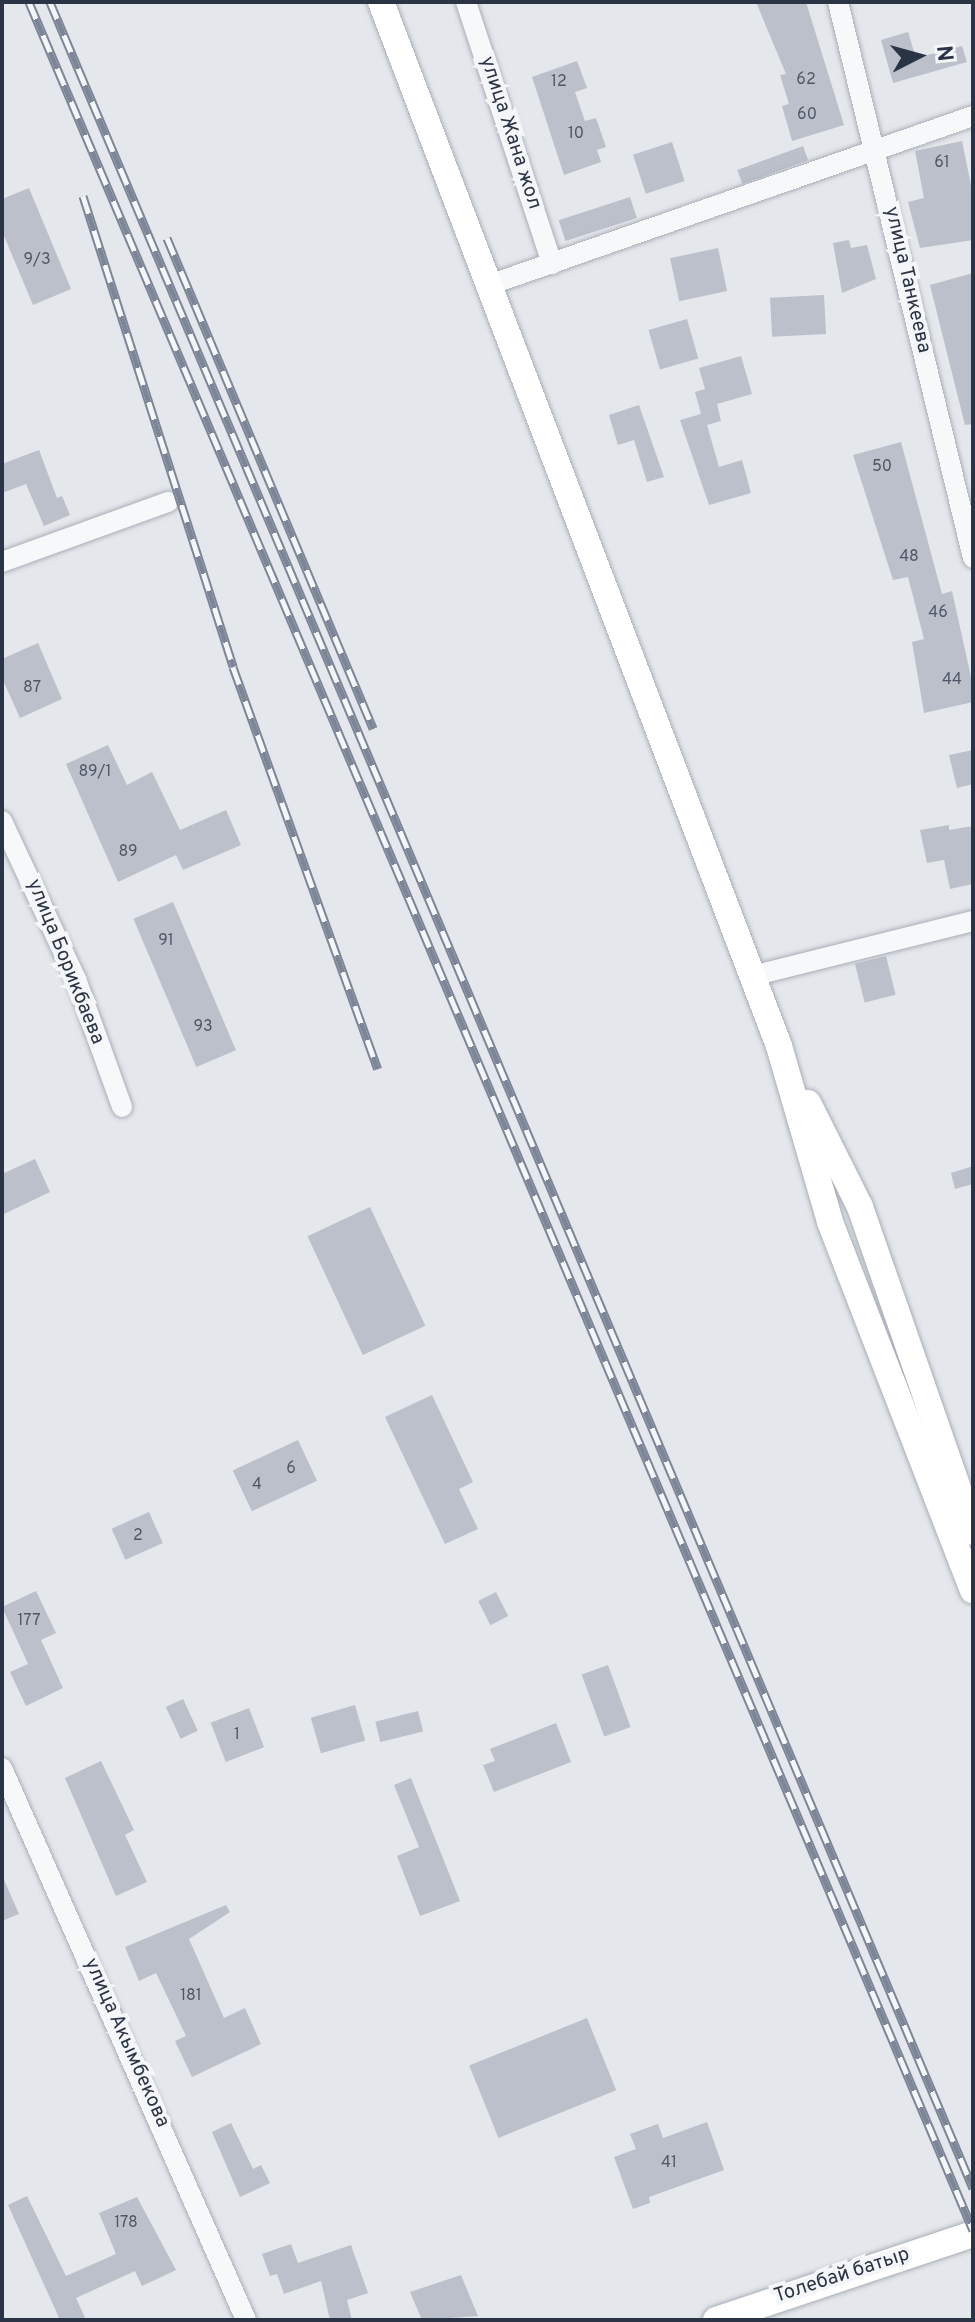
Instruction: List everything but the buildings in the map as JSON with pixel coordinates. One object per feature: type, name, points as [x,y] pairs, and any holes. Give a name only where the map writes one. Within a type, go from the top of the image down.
[{"type":"main road","points":[[381,2],[779,1046],[830,1222],[973,1590]]},
{"type":"main road","points":[[779,1046],[860,1207],[973,1532]]},
{"type":"main road","points":[[830,1222],[836,1206],[860,1207]]},
{"type":"main road","name":"Толебай батыр","points":[[716,2320],[752,2314],[923,2249],[973,2234]]},
{"type":"street","name":"улица Жана жол","points":[[466,2],[552,264]]},
{"type":"street","name":"улица Танкеева","points":[[838,2],[973,558]]},
{"type":"street","points":[[489,285],[973,116]]},
{"type":"street","points":[[2,562],[168,502]]},
{"type":"street","name":"улица Борикбаева","points":[[2,821],[76,979],[122,1107]]},
{"type":"street","points":[[752,976],[973,921]]},
{"type":"street","name":"улица Акымбекова","points":[[2,1768],[246,2320]]},
{"type":"railway","points":[[29,2],[973,2230]]},
{"type":"railway","points":[[50,2],[973,2188]]},
{"type":"railway","points":[[83,196],[233,667],[378,1069]]},
{"type":"railway","points":[[167,238],[373,728]]}]
